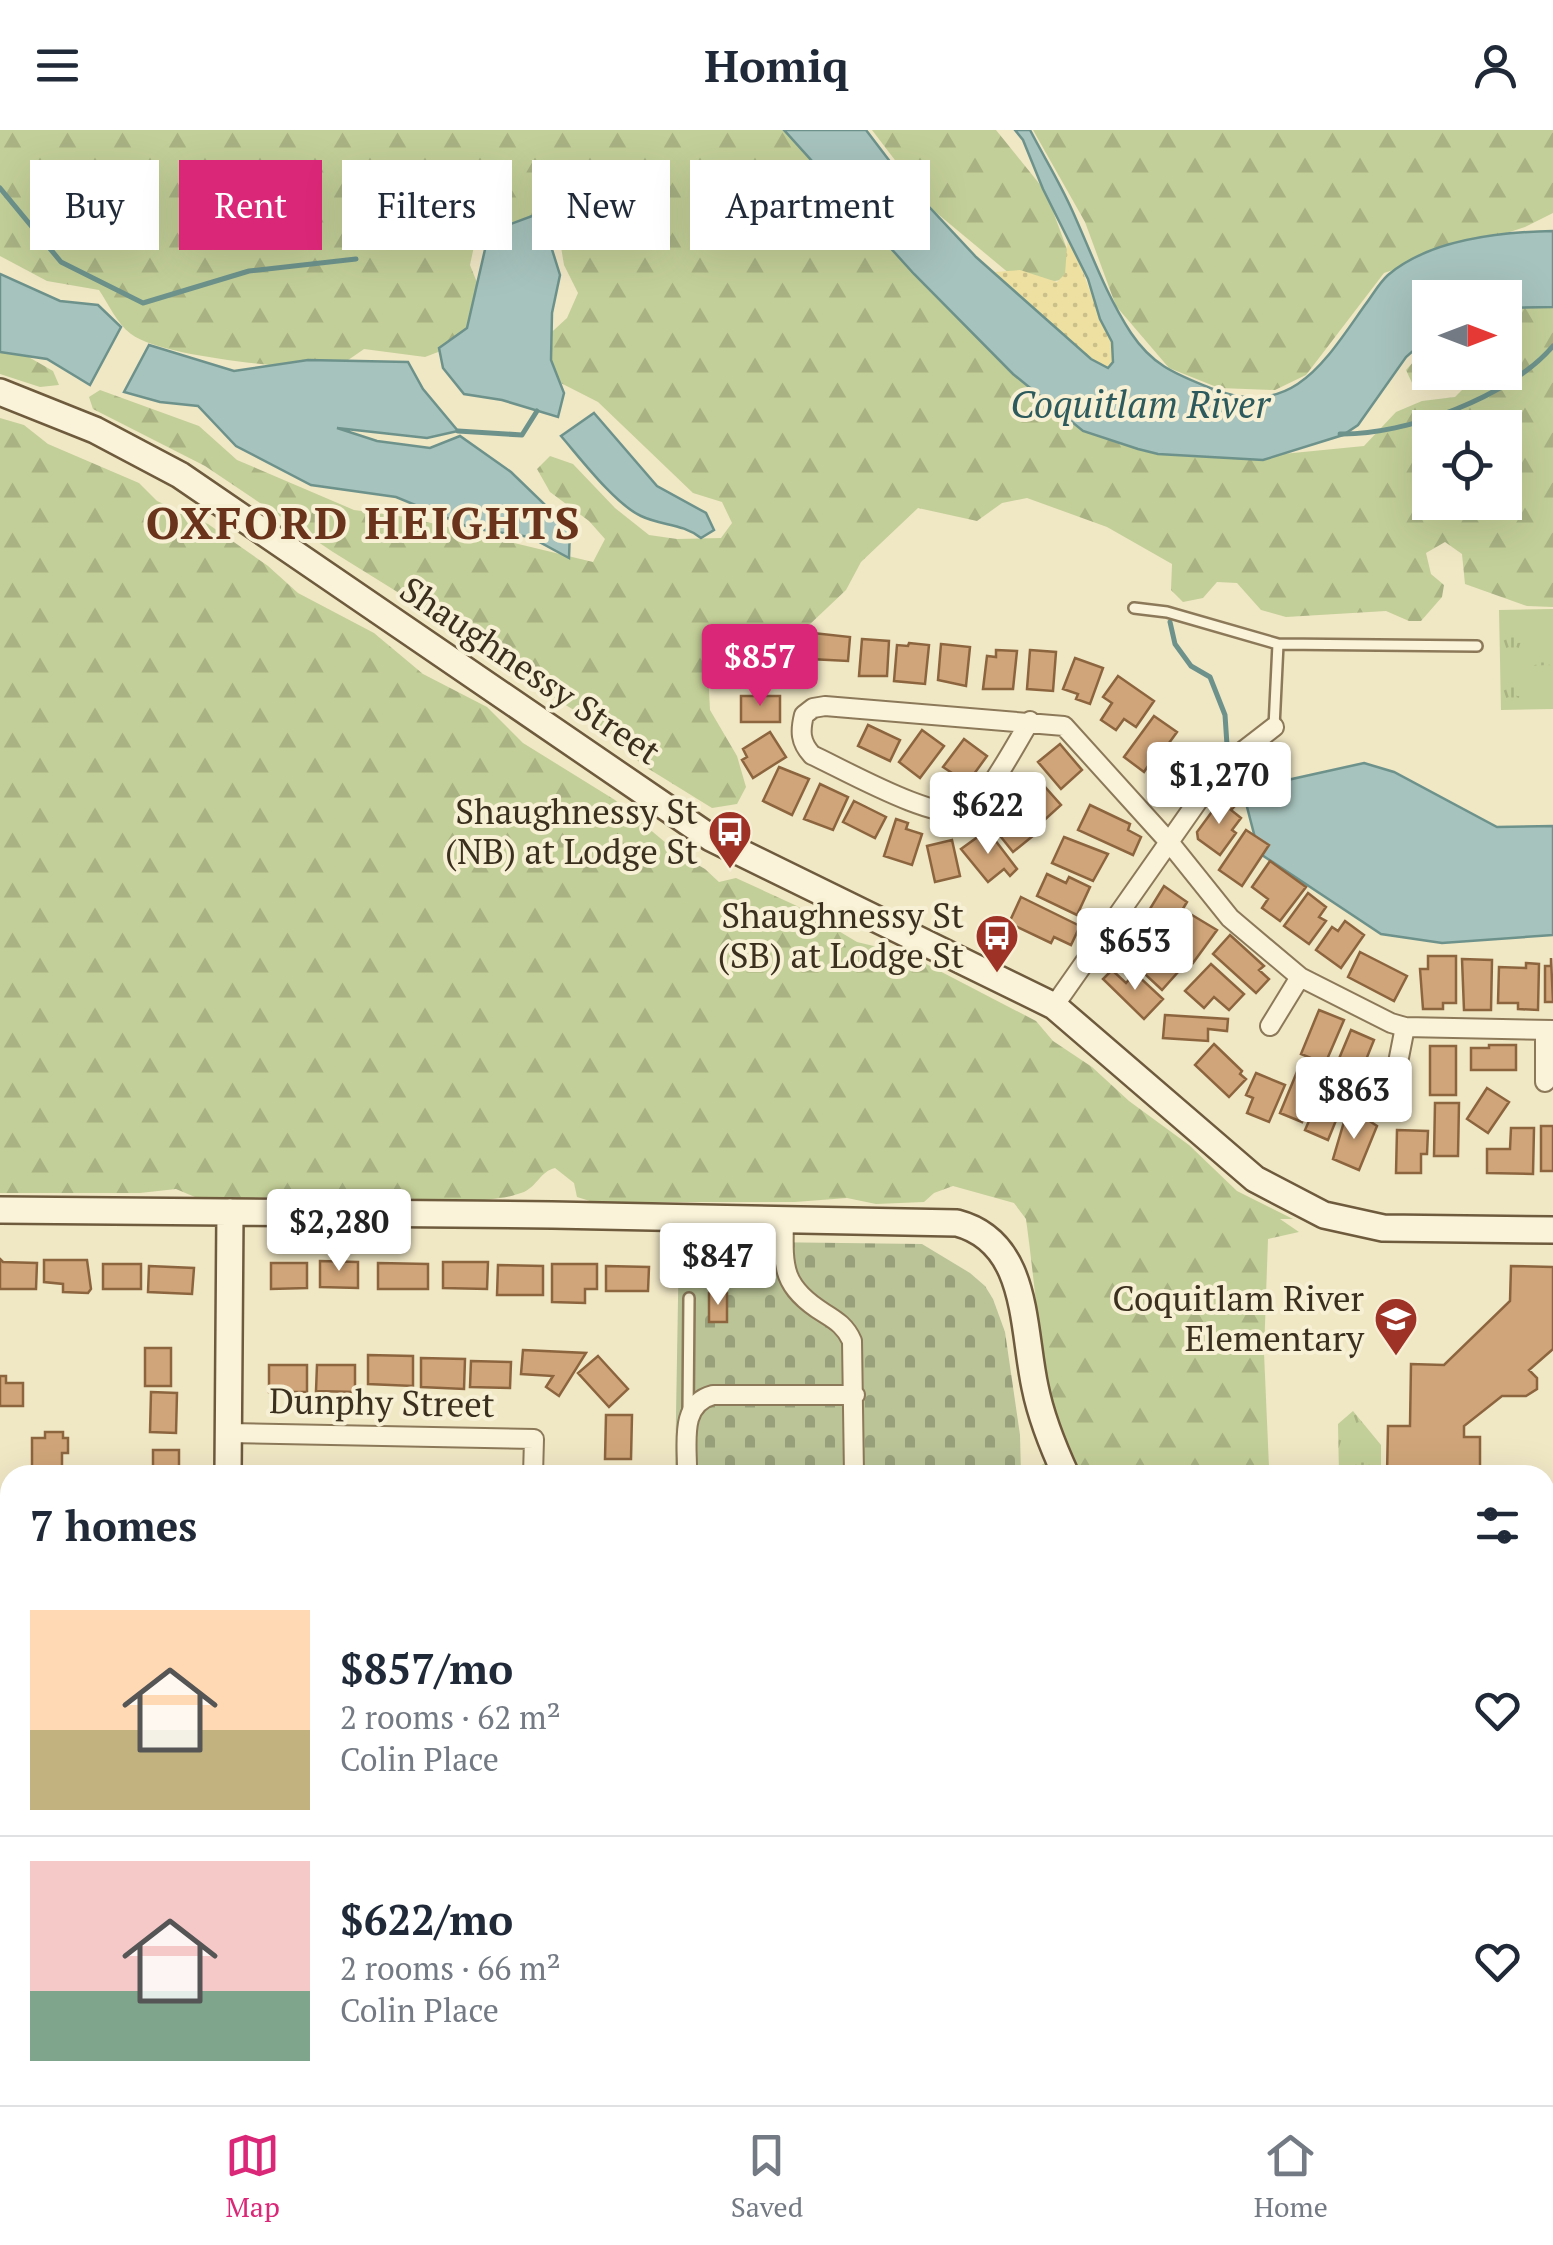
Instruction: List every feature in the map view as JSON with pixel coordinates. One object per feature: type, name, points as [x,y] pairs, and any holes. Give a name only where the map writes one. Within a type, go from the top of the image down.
[{"type":"street","name":"Shaughnessy Street","points":[[0,392],[96,430],[180,475],[711,838],[1054,1006],[1255,1180],[1324,1215],[1384,1228],[1553,1230]]},
{"type":"street","points":[[1030,721],[978,803],[964,813],[935,811],[812,755],[801,736],[804,715],[824,706],[1030,721],[1070,730],[1230,918],[1300,976],[1391,1023],[1549,1030],[1545,1082]]},
{"type":"street","points":[[1054,1006],[1221,768],[1274,727]]},
{"type":"street","points":[[1270,1026],[1300,976]]},
{"type":"street","points":[[1391,1098],[1405,1026]]},
{"type":"street","points":[[0,1210],[943,1221],[968,1226],[992,1240],[1015,1274],[1035,1390],[1062,1465]]},
{"type":"street","points":[[228,1465],[230,1212]]},
{"type":"street","points":[[784,1219],[787,1277],[802,1299],[838,1322],[850,1335],[854,1348],[854,1465]]},
{"type":"street","points":[[688,1465],[688,1426],[696,1404],[713,1395],[854,1396]]},
{"type":"street","name":"Dunphy Street","points":[[228,1432],[534,1439],[534,1465]]},
{"type":"lane","points":[[1134,608],[1167,612],[1278,644],[1477,646]]},
{"type":"lane","points":[[1274,727],[1278,644]]},
{"type":"lane","points":[[688,1426],[689,1298]]},
{"type":"green space","points":[[0,130],[824,130],[846,160],[690,160],[690,250],[911,250],[930,277],[1263,456],[1364,446],[1396,412],[1422,401],[1455,397],[1462,390],[1522,390],[1522,305],[1553,304],[1553,607],[1527,606],[1465,584],[1462,554],[1445,542],[1426,553],[1431,574],[1444,585],[1442,597],[1421,621],[1409,621],[1386,611],[1286,617],[1261,610],[1237,583],[1217,582],[1203,598],[1183,602],[1171,590],[1172,564],[1107,527],[1027,498],[1002,503],[977,521],[918,508],[861,562],[846,590],[808,626],[772,624],[757,633],[733,638],[707,654],[710,710],[737,756],[746,787],[737,804],[712,808],[644,766],[590,720],[483,654],[428,611],[205,466],[93,409],[89,397],[100,390],[199,426],[237,460],[354,510],[406,517],[593,562],[605,539],[589,521],[550,492],[537,469],[550,456],[573,464],[615,508],[649,535],[721,538],[732,523],[722,502],[693,493],[598,402],[547,376],[542,341],[567,318],[578,293],[564,265],[562,250],[670,250],[670,160],[532,160],[532,225],[512,222],[512,160],[342,160],[342,250],[473,250],[470,265],[484,300],[475,338],[425,357],[364,349],[331,372],[197,355],[131,334],[99,290],[47,281],[0,256]]},
{"type":"green space","points":[[872,130],[996,130],[1046,192],[1072,263],[1070,278],[1016,279],[930,206],[930,160],[895,160]]},
{"type":"green space","points":[[1033,130],[1553,130],[1553,213],[1525,227],[1384,273],[1306,375],[1275,390],[1219,388],[1169,368],[1116,306],[1085,222]]},
{"type":"green space","points":[[0,344],[53,371],[59,385],[40,387],[0,374]]},
{"type":"green space","points":[[0,418],[24,425],[48,444],[139,483],[157,501],[208,524],[268,566],[298,593],[374,633],[423,674],[487,707],[523,743],[615,800],[719,882],[736,878],[797,906],[857,942],[907,954],[1036,1021],[1053,1041],[1092,1067],[1129,1101],[1189,1145],[1237,1191],[1293,1219],[1280,1219],[1299,1232],[1268,1239],[1264,1353],[1269,1465],[1041,1465],[1066,1450],[1045,1365],[1026,1219],[1014,1203],[953,1186],[934,1193],[924,1202],[876,1204],[847,1198],[795,1202],[593,1202],[577,1197],[574,1183],[555,1168],[524,1192],[472,1200],[379,1197],[368,1193],[202,1200],[176,1189],[140,1193],[0,1193]]},
{"type":"green space","points":[[1553,609],[1553,709],[1501,710],[1499,610]]},
{"type":"green space","points":[[1516,612],[1553,612],[1553,642],[1516,643]]},
{"type":"green space","points":[[1553,665],[1553,696],[1517,696],[1517,666]]},
{"type":"green space","points":[[679,1241],[922,1244],[970,1273],[993,1299],[1005,1332],[1021,1465],[675,1465]]},
{"type":"green space","points":[[1353,1411],[1381,1445],[1381,1465],[1339,1465],[1338,1424]]},
{"type":"sand","points":[[1068,234],[1111,344],[1113,362],[1108,368],[1064,339],[995,272],[1020,270],[1057,282],[1065,274]]},
{"type":"water","name":"Coquitlam River","points":[[784,130],[866,130],[889,160],[811,160]]},
{"type":"water","name":"Coquitlam River","points":[[1015,130],[1030,130],[1114,304],[1139,344],[1166,368],[1186,378],[1238,396],[1263,397],[1284,392],[1319,365],[1388,275],[1405,263],[1466,240],[1553,231],[1553,307],[1522,308],[1522,280],[1412,280],[1412,352],[1358,425],[1343,435],[1263,460],[1158,454],[1083,431],[1013,374],[892,250],[930,250],[930,208],[976,257],[1091,359],[1108,368],[1113,362],[1112,342],[1100,319],[1088,279]]},
{"type":"water","points":[[532,216],[532,250],[552,250],[560,275],[552,313],[551,360],[564,393],[558,417],[502,400],[464,394],[443,368],[439,348],[467,328],[485,250],[512,250],[512,223]]},
{"type":"water","points":[[0,274],[60,301],[98,305],[121,327],[90,385],[47,359],[0,352]]},
{"type":"water","points":[[149,345],[234,371],[308,360],[408,362],[423,389],[458,431],[427,438],[337,428],[377,441],[430,448],[460,436],[511,472],[570,529],[569,558],[530,537],[471,528],[396,497],[311,485],[236,446],[198,406],[160,402],[124,392]]},
{"type":"water","points":[[594,413],[657,486],[706,513],[714,530],[701,538],[649,519],[609,491],[561,436]]},
{"type":"water","points":[[1364,763],[1394,772],[1497,827],[1553,826],[1553,935],[1442,943],[1381,934],[1259,853],[1246,803],[1283,781]]},
{"type":"building","points":[[799,633],[804,674],[784,676],[783,671],[772,672],[768,637]]},
{"type":"building","points":[[813,633],[850,637],[848,661],[810,659]]},
{"type":"building","points":[[862,639],[889,641],[887,676],[859,676]]},
{"type":"building","points":[[941,644],[970,647],[966,686],[938,680]]},
{"type":"building","points":[[897,645],[929,645],[925,684],[894,681]]},
{"type":"building","points":[[996,650],[1017,651],[1013,689],[983,689],[987,656],[996,657]]},
{"type":"building","points":[[1030,650],[1056,652],[1053,691],[1027,689]]},
{"type":"building","points":[[1075,658],[1103,668],[1090,704],[1063,689]]},
{"type":"building","points":[[1118,676],[1154,701],[1136,727],[1124,719],[1116,730],[1101,720],[1112,703],[1103,697]]},
{"type":"building","points":[[741,696],[780,696],[780,722],[741,722]]},
{"type":"building","points":[[1154,716],[1177,732],[1144,772],[1124,757]]},
{"type":"building","points":[[868,725],[900,740],[890,761],[858,746]]},
{"type":"building","points":[[922,730],[944,746],[920,778],[899,762]]},
{"type":"building","points":[[770,732],[786,757],[753,778],[742,760],[747,757],[743,749]]},
{"type":"building","points":[[964,739],[987,756],[961,792],[946,781],[952,773],[943,767]]},
{"type":"building","points":[[1060,744],[1082,770],[1061,789],[1038,762]]},
{"type":"building","points":[[1186,746],[1206,760],[1181,796],[1153,777],[1171,752],[1178,757]]},
{"type":"building","points":[[779,767],[809,779],[792,815],[763,801]]},
{"type":"building","points":[[1038,779],[1061,805],[1040,824],[1014,794]]},
{"type":"building","points":[[820,784],[848,797],[833,830],[804,819]]},
{"type":"building","points":[[1222,798],[1241,818],[1232,830],[1236,833],[1220,855],[1198,839],[1197,832]]},
{"type":"building","points":[[854,801],[886,817],[875,838],[843,822]]},
{"type":"building","points":[[1011,805],[1034,835],[1013,852],[989,822]]},
{"type":"building","points":[[1090,805],[1130,824],[1128,830],[1141,837],[1133,855],[1078,830]]},
{"type":"building","points":[[896,819],[908,823],[906,829],[922,834],[912,865],[884,856]]},
{"type":"building","points":[[1246,830],[1269,845],[1242,886],[1219,870]]},
{"type":"building","points":[[986,831],[1017,869],[1010,876],[1004,869],[988,882],[961,849]]},
{"type":"building","points":[[1064,837],[1108,854],[1093,881],[1052,863]]},
{"type":"building","points":[[952,840],[960,876],[935,882],[927,846]]},
{"type":"building","points":[[1270,861],[1306,887],[1280,921],[1262,908],[1268,899],[1252,887]]},
{"type":"building","points":[[1047,874],[1066,883],[1069,877],[1090,887],[1077,915],[1037,896]]},
{"type":"building","points":[[1164,886],[1187,902],[1161,945],[1140,925]]},
{"type":"building","points":[[1308,893],[1326,907],[1319,917],[1326,921],[1309,944],[1284,926]]},
{"type":"building","points":[[1021,897],[1080,926],[1071,945],[1054,937],[1051,943],[1009,923]]},
{"type":"building","points":[[1192,915],[1217,930],[1193,963],[1175,950],[1183,940],[1177,936]]},
{"type":"building","points":[[1345,921],[1364,935],[1341,968],[1316,950],[1332,927],[1338,931]]},
{"type":"building","points":[[1230,935],[1264,966],[1259,970],[1269,979],[1256,993],[1213,954]]},
{"type":"building","points":[[1128,939],[1139,950],[1147,942],[1178,972],[1162,990],[1118,949]]},
{"type":"building","points":[[1360,952],[1407,976],[1394,1001],[1348,977]]},
{"type":"building","points":[[1428,956],[1456,956],[1456,1003],[1443,1003],[1443,1009],[1423,1009],[1420,969],[1428,969]]},
{"type":"building","points":[[1551,958],[1553,1002],[1545,1002],[1545,966],[1551,966]]},
{"type":"building","points":[[1462,959],[1492,960],[1491,1010],[1464,1010]]},
{"type":"building","points":[[1526,963],[1539,964],[1538,1010],[1518,1009],[1518,1003],[1498,1003],[1499,967],[1526,968]]},
{"type":"building","points":[[1211,964],[1244,994],[1229,1010],[1214,997],[1204,1008],[1185,991]]},
{"type":"building","points":[[1112,970],[1126,983],[1135,973],[1163,999],[1144,1019],[1103,979]]},
{"type":"building","points":[[1319,1010],[1344,1020],[1325,1064],[1301,1054]]},
{"type":"building","points":[[1165,1015],[1228,1019],[1227,1031],[1208,1029],[1208,1041],[1163,1038]]},
{"type":"building","points":[[1351,1030],[1374,1040],[1357,1082],[1333,1073]]},
{"type":"building","points":[[1214,1044],[1246,1079],[1229,1097],[1195,1065]]},
{"type":"building","points":[[1516,1045],[1516,1070],[1471,1070],[1471,1048]]},
{"type":"building","points":[[1430,1046],[1456,1046],[1456,1095],[1430,1095]]},
{"type":"building","points":[[1299,1067],[1321,1076],[1302,1122],[1280,1113]]},
{"type":"building","points":[[1256,1073],[1285,1085],[1269,1122],[1247,1113],[1253,1098],[1246,1095]]},
{"type":"building","points":[[1326,1082],[1348,1091],[1328,1140],[1305,1130]]},
{"type":"building","points":[[1487,1088],[1509,1102],[1488,1133],[1467,1119]]},
{"type":"building","points":[[1435,1103],[1459,1103],[1458,1156],[1434,1156]]},
{"type":"building","points":[[1346,1115],[1364,1122],[1365,1118],[1377,1126],[1359,1170],[1333,1159]]},
{"type":"building","points":[[1541,1126],[1553,1126],[1553,1171],[1541,1171]]},
{"type":"building","points":[[1511,1128],[1534,1128],[1533,1174],[1487,1173],[1487,1149],[1510,1149]]},
{"type":"building","points":[[1397,1130],[1428,1131],[1427,1154],[1421,1154],[1421,1173],[1396,1173]]},
{"type":"building","points":[[0,1259],[37,1263],[36,1289],[0,1289]]},
{"type":"building","points":[[44,1260],[87,1260],[91,1289],[88,1293],[63,1292],[63,1284],[44,1282]]},
{"type":"building","points":[[320,1261],[358,1262],[358,1288],[320,1287]]},
{"type":"building","points":[[443,1262],[488,1262],[487,1289],[443,1288]]},
{"type":"building","points":[[271,1263],[307,1263],[307,1288],[271,1289]]},
{"type":"building","points":[[378,1263],[428,1264],[428,1289],[378,1289]]},
{"type":"building","points":[[103,1264],[141,1264],[141,1289],[103,1289]]},
{"type":"building","points":[[552,1264],[597,1264],[597,1289],[585,1289],[585,1303],[552,1302]]},
{"type":"building","points":[[498,1265],[543,1266],[543,1295],[497,1295]]},
{"type":"building","points":[[149,1266],[194,1268],[192,1294],[148,1292]]},
{"type":"building","points":[[606,1266],[649,1267],[648,1291],[606,1291]]},
{"type":"building","points":[[1511,1266],[1553,1267],[1553,1349],[1529,1370],[1537,1378],[1537,1389],[1526,1396],[1502,1396],[1464,1426],[1464,1437],[1480,1437],[1480,1465],[1387,1465],[1388,1426],[1410,1426],[1411,1364],[1444,1365],[1510,1301]]},
{"type":"building","points":[[709,1293],[727,1293],[727,1322],[709,1322]]},
{"type":"building","points":[[145,1348],[171,1348],[171,1386],[145,1386]]},
{"type":"building","points":[[523,1350],[586,1353],[559,1396],[546,1387],[553,1376],[521,1374]]},
{"type":"building","points":[[368,1355],[413,1356],[413,1386],[368,1384]]},
{"type":"building","points":[[598,1356],[628,1389],[609,1407],[578,1373]]},
{"type":"building","points":[[421,1358],[465,1359],[464,1389],[421,1387]]},
{"type":"building","points":[[471,1361],[511,1362],[510,1388],[470,1387]]},
{"type":"building","points":[[269,1365],[307,1365],[307,1392],[269,1392]]},
{"type":"building","points":[[317,1365],[355,1365],[355,1392],[316,1391]]},
{"type":"building","points":[[0,1376],[6,1376],[6,1383],[23,1383],[23,1406],[0,1406]]},
{"type":"building","points":[[151,1392],[177,1393],[176,1433],[150,1432]]},
{"type":"building","points":[[606,1415],[632,1415],[631,1459],[605,1459]]},
{"type":"building","points":[[45,1432],[63,1432],[63,1438],[68,1438],[68,1453],[62,1453],[62,1465],[32,1465],[32,1438],[45,1438]]},
{"type":"building","points":[[153,1450],[179,1450],[179,1465],[153,1465]]},
{"type":"waterway","points":[[0,188],[61,262],[143,303],[249,271],[356,259]]},
{"type":"waterway","points":[[1340,434],[1395,428],[1455,410],[1511,381],[1553,346]]},
{"type":"waterway","points":[[458,431],[522,435],[537,411]]},
{"type":"waterway","points":[[1170,622],[1175,644],[1191,666],[1210,677],[1225,715],[1227,745]]},
{"type":"waterway","points":[[1256,785],[1275,791]]},
{"type":"place","name":"Shaughnessy St (NB) at Lodge St","points":[[730,870]]},
{"type":"place","name":"Shaughnessy St (SB) at Lodge St","points":[[997,974]]},
{"type":"place","name":"Coquitlam River Elementary","points":[[1396,1357]]},
{"type":"district","name":"OXFORD HEIGHTS","points":[[364,523]]}]
